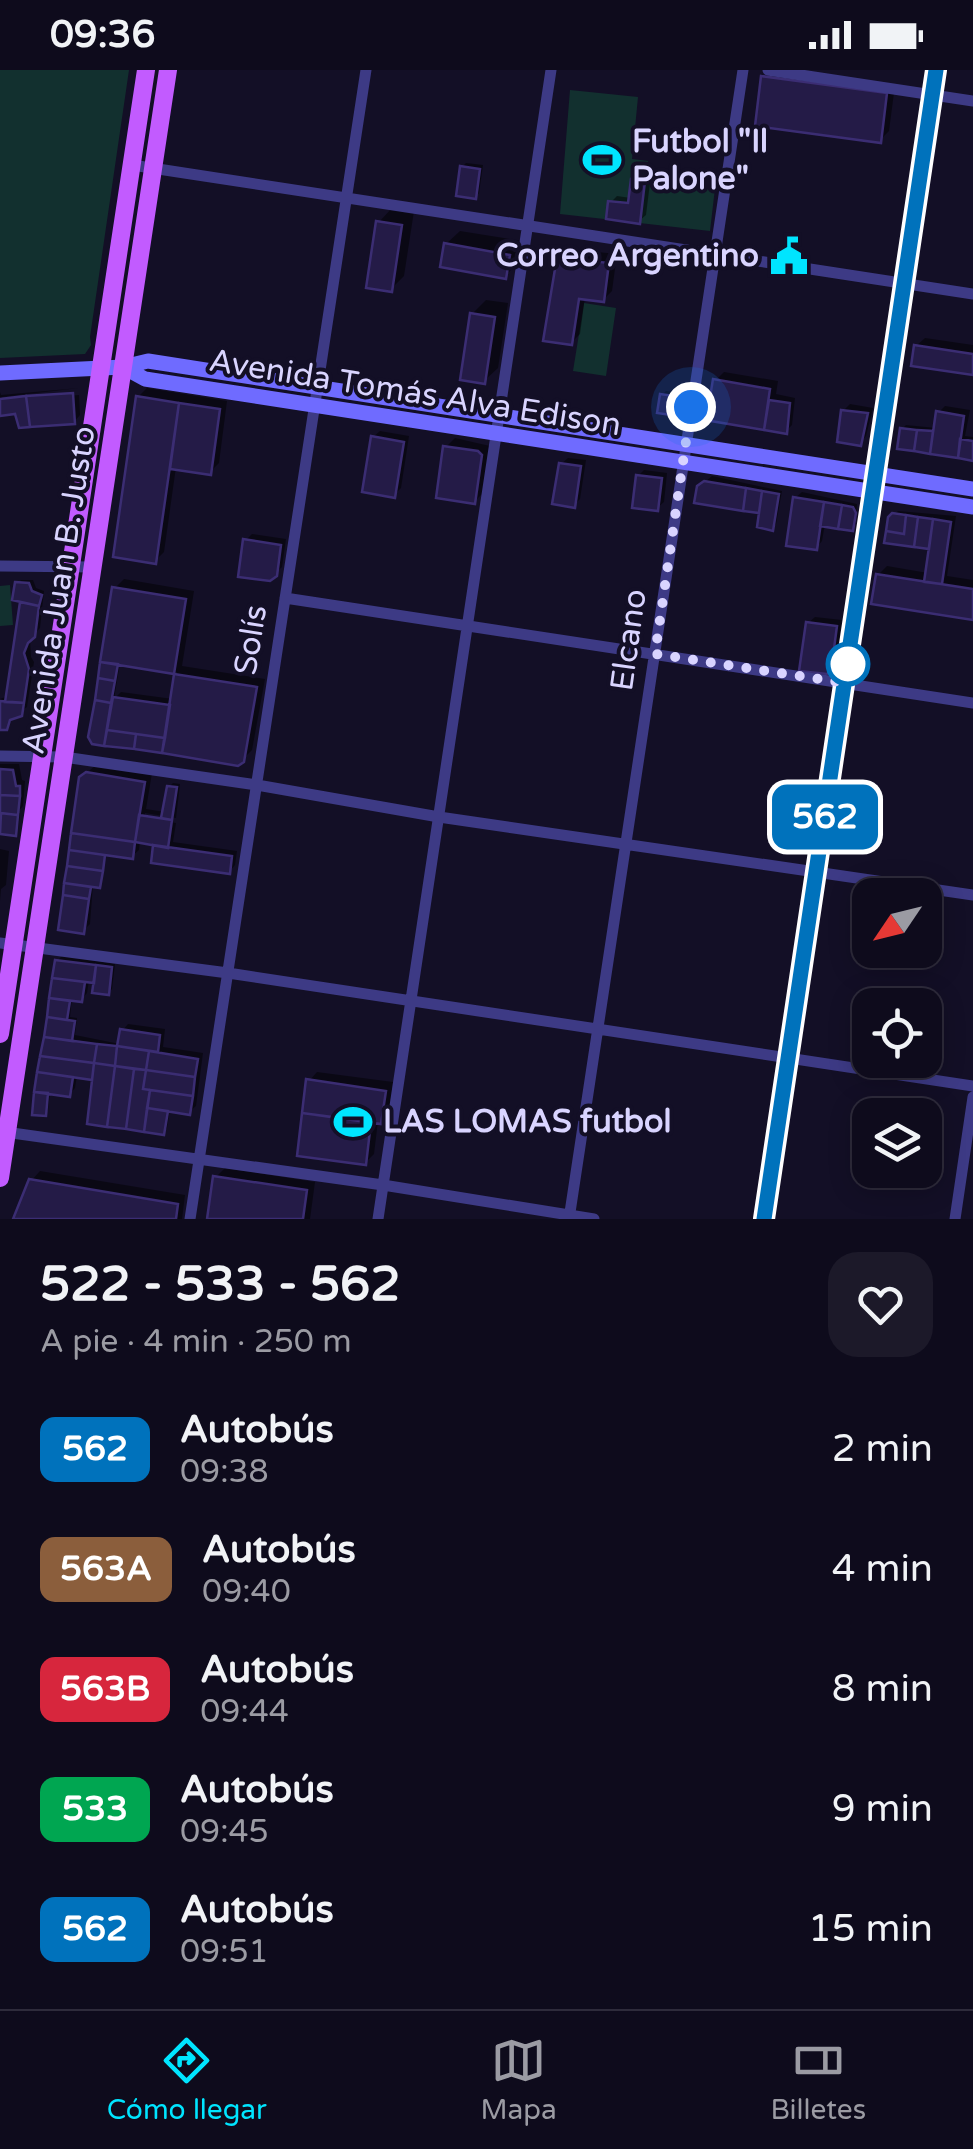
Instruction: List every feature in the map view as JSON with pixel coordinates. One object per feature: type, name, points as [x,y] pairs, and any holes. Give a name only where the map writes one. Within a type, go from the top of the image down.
[{"type":"main road","name":"Avenida Juan B. Justo","points":[[0,1034],[7,943],[42,754],[146,70]]},
{"type":"main road","name":"Avenida Juan B. Justo","points":[[0,1178],[168,70]]},
{"type":"main road","name":"Avenida Tomás Alva Edison","points":[[123,367],[148,361],[973,489]]},
{"type":"main road","points":[[0,373],[123,367]]},
{"type":"main road","name":"Avenida Tomás Alva Edison","points":[[123,367],[144,379],[973,507]]},
{"type":"street","name":"Solís","points":[[190,1219],[366,70]]},
{"type":"street","points":[[378,1219],[551,70]]},
{"type":"street","name":"Elcano","points":[[570,1217],[743,70]]},
{"type":"street","points":[[768,70],[973,101]]},
{"type":"street","points":[[764,1219],[936,70]]},
{"type":"street","points":[[132,165],[973,294]]},
{"type":"street","points":[[0,566],[92,568]]},
{"type":"street","points":[[285,598],[973,702]]},
{"type":"street","points":[[0,756],[64,756],[438,817],[973,895]]},
{"type":"street","points":[[7,943],[973,1086]]},
{"type":"street","points":[[954,1219],[973,1097]]},
{"type":"street","points":[[4,1132],[594,1219]]},
{"type":"green space","points":[[0,70],[129,70],[91,345],[85,354],[0,358]]},
{"type":"green space","name":"Futbol \"Il Palone\"","points":[[570,90],[638,97],[632,159],[648,161],[646,180],[715,188],[710,231],[560,214]]},
{"type":"green space","points":[[584,303],[616,308],[606,376],[573,371]]},
{"type":"green space","points":[[10,585],[13,625],[0,626],[0,586]]},
{"type":"building","points":[[761,76],[887,93],[881,143],[755,126]]},
{"type":"building","points":[[460,166],[480,169],[476,199],[456,196]]},
{"type":"building","points":[[631,179],[645,181],[640,224],[606,219],[608,201],[628,203]]},
{"type":"building","points":[[376,221],[402,225],[392,292],[366,288]]},
{"type":"building","points":[[444,243],[510,255],[506,279],[440,267]]},
{"type":"building","points":[[557,257],[609,263],[604,302],[579,299],[572,345],[543,341]]},
{"type":"building","points":[[470,313],[495,317],[485,384],[460,380]]},
{"type":"building","points":[[914,345],[973,354],[973,375],[911,366]]},
{"type":"building","points":[[713,379],[770,389],[764,430],[711,421],[707,416]]},
{"type":"building","points":[[73,393],[75,424],[30,427],[26,396]]},
{"type":"building","points":[[660,394],[681,397],[679,411],[671,415],[657,413]]},
{"type":"building","points":[[26,396],[30,427],[19,428],[15,414],[0,416],[0,399]]},
{"type":"building","points":[[136,396],[179,403],[156,564],[113,557]]},
{"type":"building","points":[[769,400],[790,403],[787,434],[764,430]]},
{"type":"building","points":[[179,403],[220,409],[211,475],[170,469]]},
{"type":"building","points":[[841,410],[868,413],[861,446],[837,442]]},
{"type":"building","points":[[936,411],[964,416],[958,458],[930,454]]},
{"type":"building","points":[[900,428],[917,430],[914,451],[897,449]]},
{"type":"building","points":[[917,430],[933,431],[930,454],[914,451]]},
{"type":"building","points":[[371,436],[404,442],[395,498],[362,492]]},
{"type":"building","points":[[960,439],[973,441],[973,461],[958,458]]},
{"type":"building","points":[[443,446],[482,455],[475,504],[436,498]]},
{"type":"building","points":[[559,463],[581,466],[575,508],[552,504]]},
{"type":"building","points":[[636,475],[662,478],[658,511],[632,508]]},
{"type":"building","points":[[704,481],[746,488],[743,511],[694,503],[697,486]]},
{"type":"building","points":[[746,488],[762,491],[759,513],[743,511]]},
{"type":"building","points":[[762,491],[779,494],[773,531],[757,527]]},
{"type":"building","points":[[793,497],[824,502],[817,550],[786,546]]},
{"type":"building","points":[[824,502],[842,505],[838,529],[820,526]]},
{"type":"building","points":[[842,505],[853,507],[856,513],[853,531],[838,529]]},
{"type":"building","points":[[892,513],[906,515],[904,534],[886,531]]},
{"type":"building","points":[[906,515],[918,517],[914,547],[884,543],[886,531],[904,534]]},
{"type":"building","points":[[918,517],[933,519],[929,549],[914,547]]},
{"type":"building","points":[[933,519],[951,522],[942,584],[924,582]]},
{"type":"building","points":[[243,539],[281,545],[277,576],[270,581],[238,577]]},
{"type":"building","points":[[876,574],[973,589],[973,620],[871,604]]},
{"type":"building","points":[[15,582],[29,583],[32,591],[42,595],[39,606],[12,600]]},
{"type":"building","points":[[112,587],[186,599],[174,674],[100,662]]},
{"type":"building","points":[[20,602],[39,606],[35,637],[24,653],[29,669],[24,703],[5,702]]},
{"type":"building","points":[[806,622],[837,626],[831,671],[827,674],[799,671]]},
{"type":"building","points":[[100,662],[118,664],[115,681],[98,678]]},
{"type":"building","points":[[174,674],[257,687],[244,762],[238,766],[162,753]]},
{"type":"building","points":[[98,678],[115,681],[111,703],[95,700]]},
{"type":"building","points":[[113,697],[170,705],[165,738],[107,730]]},
{"type":"building","points":[[95,700],[111,703],[104,746],[92,744],[88,737]]},
{"type":"building","points":[[0,701],[24,703],[22,716],[10,720],[7,730],[0,730]]},
{"type":"building","points":[[107,730],[136,734],[134,749],[104,746]]},
{"type":"building","points":[[136,734],[165,738],[162,753],[134,749]]},
{"type":"building","points":[[0,769],[13,770],[20,796],[0,795]]},
{"type":"building","points":[[86,772],[145,782],[135,842],[71,833],[79,777]]},
{"type":"building","points":[[167,786],[177,787],[172,820],[161,818]]},
{"type":"building","points":[[0,795],[20,796],[18,815],[0,813]]},
{"type":"building","points":[[1,813],[18,815],[16,836],[0,834]]},
{"type":"building","points":[[139,815],[172,820],[168,848],[135,842]]},
{"type":"building","points":[[71,833],[135,842],[133,859],[69,850]]},
{"type":"building","points":[[153,845],[232,856],[230,874],[151,863]]},
{"type":"building","points":[[69,850],[105,855],[103,871],[67,866]]},
{"type":"building","points":[[67,866],[103,871],[100,888],[64,883]]},
{"type":"building","points":[[64,883],[91,887],[89,899],[63,895]]},
{"type":"building","points":[[63,895],[89,899],[84,934],[58,930]]},
{"type":"building","points":[[55,960],[96,965],[94,983],[52,978]]},
{"type":"building","points":[[96,965],[112,967],[109,995],[92,993]]},
{"type":"building","points":[[52,978],[85,982],[82,1002],[49,998]]},
{"type":"building","points":[[49,998],[70,1001],[67,1020],[47,1017]]},
{"type":"building","points":[[47,1017],[75,1021],[72,1041],[44,1037]]},
{"type":"building","points":[[120,1029],[160,1035],[158,1052],[117,1046]]},
{"type":"building","points":[[44,1037],[97,1044],[94,1063],[40,1056]]},
{"type":"building","points":[[97,1044],[117,1046],[115,1066],[94,1063]]},
{"type":"building","points":[[117,1046],[149,1051],[146,1070],[115,1066]]},
{"type":"building","points":[[149,1051],[198,1059],[195,1077],[146,1070]]},
{"type":"building","points":[[40,1056],[94,1063],[92,1080],[37,1072]]},
{"type":"building","points":[[94,1063],[115,1066],[107,1127],[87,1124]]},
{"type":"building","points":[[115,1066],[134,1069],[126,1129],[107,1127]]},
{"type":"building","points":[[134,1069],[146,1070],[143,1089],[150,1090],[144,1132],[126,1129]]},
{"type":"building","points":[[146,1070],[195,1077],[193,1096],[143,1089]]},
{"type":"building","points":[[37,1072],[73,1077],[70,1097],[34,1092]]},
{"type":"building","points":[[306,1079],[386,1091],[381,1124],[302,1113]]},
{"type":"building","points":[[150,1090],[193,1096],[190,1115],[147,1108]]},
{"type":"building","points":[[34,1092],[48,1093],[46,1116],[32,1115]]},
{"type":"building","points":[[147,1108],[168,1111],[164,1135],[144,1132]]},
{"type":"building","points":[[302,1113],[371,1122],[366,1165],[297,1156]]},
{"type":"building","points":[[213,1176],[307,1190],[303,1219],[207,1219]]},
{"type":"building","points":[[29,1179],[178,1204],[176,1219],[13,1219]]},
{"type":"bus line","name":"562","points":[[764,1219],[936,70]]},
{"type":"place","name":"Futbol \"Il Palone\"","points":[[602,160]]},
{"type":"place","name":"Correo Argentino","points":[[789,256]]},
{"type":"place","name":"LAS LOMAS futbol","points":[[353,1122]]},
{"type":"route","points":[[691,407],[655,654],[845,683],[848,664]]}]
